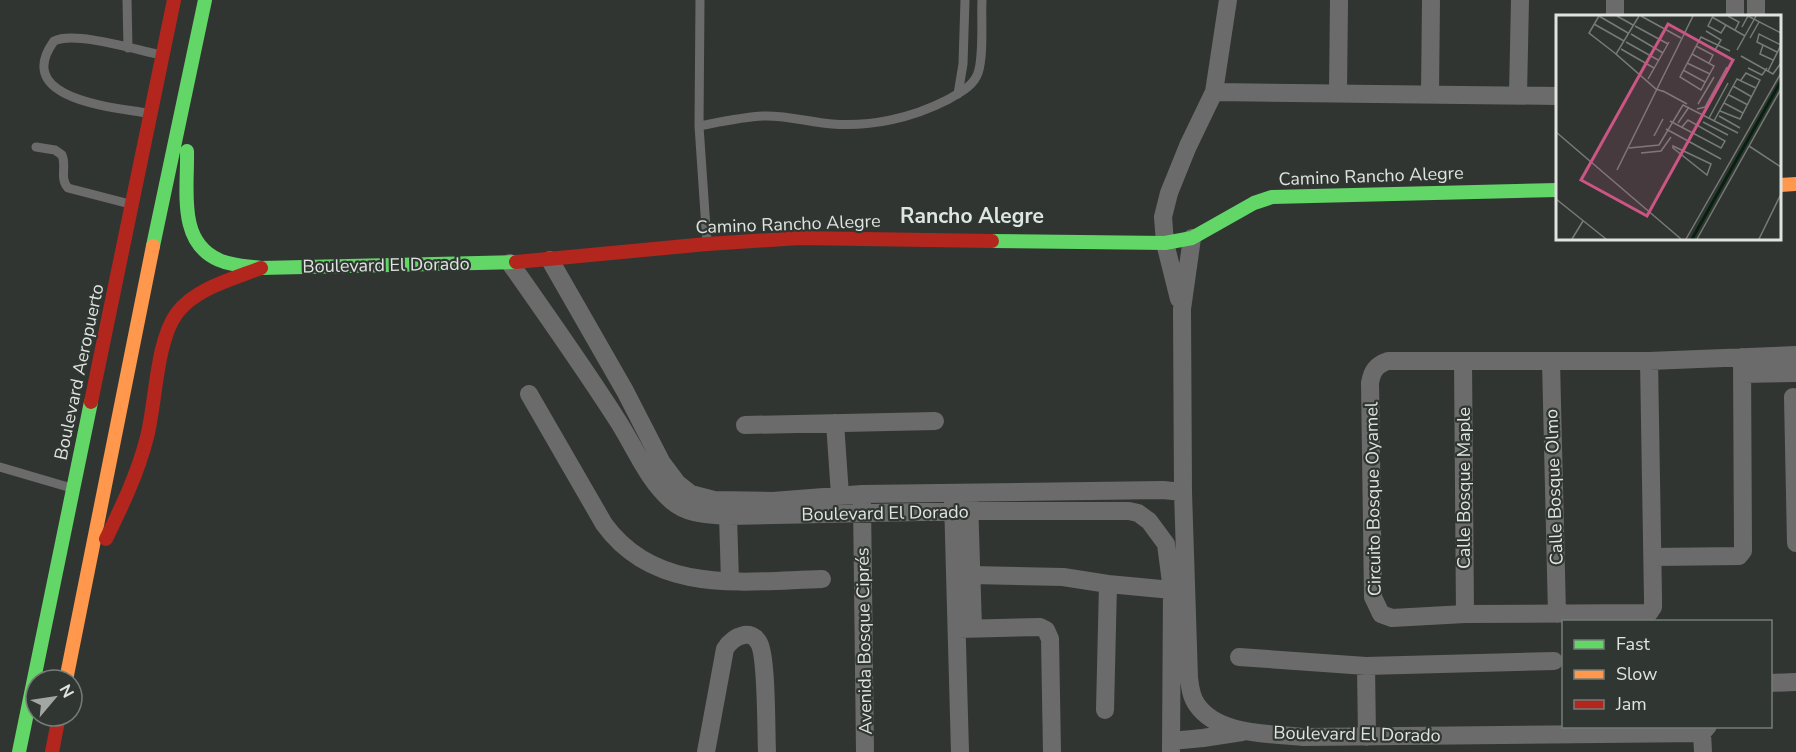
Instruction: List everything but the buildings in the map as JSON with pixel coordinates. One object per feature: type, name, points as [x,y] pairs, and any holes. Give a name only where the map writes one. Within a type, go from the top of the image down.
[{"type":"main road","name":"Boulevard Aeropuerto","points":[[19,752],[174,0]]},
{"type":"main road","points":[[68,668],[205,0]]},
{"type":"main road","points":[[182,112],[188,165],[188,216],[193,239],[209,256],[221,261],[261,268]]},
{"type":"main road","name":"Camino Rancho Alegre","points":[[550,260],[707,244],[800,238],[1165,243],[1192,238],[1254,203],[1272,197],[1556,190]]},
{"type":"main road","name":"Boulevard El Dorado","points":[[261,268],[510,263],[550,260]]},
{"type":"main road","points":[[85,581],[119,513],[140,462],[166,339],[175,315],[210,289],[261,268]]},
{"type":"main road","points":[[52,752],[57,728]]},
{"type":"street","name":"Boulevard El Dorado","points":[[1182,309],[1165,243],[1163,217],[1169,193],[1188,146],[1214,92],[1228,0]]},
{"type":"street","points":[[1338,93],[1339,0]]},
{"type":"street","points":[[1430,94],[1431,0]]},
{"type":"street","points":[[1518,95],[1520,0]]},
{"type":"street","points":[[1214,92],[1556,96]]},
{"type":"street","name":"Boulevard El Dorado","points":[[1192,238],[1182,309],[1183,492],[1188,656],[1191,693],[1197,705],[1214,720],[1247,731],[1303,737],[1590,730],[1705,730],[1703,752]]},
{"type":"street","name":"Boulevard El Dorado","points":[[550,260],[625,391],[662,463],[678,483],[691,494],[714,500],[774,501],[862,494],[1163,490],[1183,492]]},
{"type":"street","name":"Boulevard El Dorado","points":[[510,263],[606,402],[662,490],[685,510],[698,514],[728,516],[1129,511],[1138,513],[1149,521],[1166,544],[1172,590],[1171,746]]},
{"type":"street","points":[[550,321],[577,308]]},
{"type":"street","name":"Circuito Bosque Oyamel","points":[[1742,366],[1796,355]]},
{"type":"street","name":"Circuito Bosque Oyamel","points":[[1648,361],[1653,557],[1653,607],[1649,614],[1590,618],[1557,614],[1465,614],[1392,618],[1381,614],[1374,603],[1370,383],[1374,370],[1388,361],[1648,361],[1742,366],[1796,373]]},
{"type":"street","name":"Calle Bosque Maple","points":[[1463,361],[1465,614]]},
{"type":"street","name":"Calle Bosque Olmo","points":[[1551,361],[1557,614]]},
{"type":"street","points":[[1653,557],[1739,556],[1743,551],[1742,366]]},
{"type":"street","points":[[606,402],[625,391]]},
{"type":"street","points":[[529,394],[613,537],[639,559],[677,576],[730,581],[822,579]]},
{"type":"street","points":[[1793,397],[1796,543]]},
{"type":"street","points":[[745,425],[935,422]]},
{"type":"street","points":[[835,423],[840,495]]},
{"type":"street","points":[[960,752],[965,628],[961,492]]},
{"type":"street","name":"Avenida Bosque Ciprés","points":[[862,494],[865,752]]},
{"type":"street","points":[[962,512],[972,576],[965,628]]},
{"type":"street","points":[[728,516],[730,581]]},
{"type":"street","points":[[972,576],[1063,577],[1172,590]]},
{"type":"street","points":[[1105,710],[1108,584]]},
{"type":"street","points":[[965,628],[1040,627],[1048,633],[1052,752]]},
{"type":"street","points":[[706,752],[725,649],[734,639],[747,634],[757,640],[763,656],[767,752]]},
{"type":"street","points":[[1239,657],[1366,666],[1554,662]]},
{"type":"street","points":[[1366,666],[1367,737]]},
{"type":"street","points":[[1772,683],[1796,682]]},
{"type":"street","points":[[1171,746],[1247,731]]},
{"type":"lane","points":[[127,0],[128,48]]},
{"type":"lane","points":[[700,0],[699,126],[707,244]]},
{"type":"lane","points":[[958,94],[963,64],[964,0]]},
{"type":"lane","points":[[699,126],[761,116],[831,124],[875,122],[900,119],[924,110],[958,94],[974,81],[978,73],[981,53],[982,0]]},
{"type":"lane","points":[[150,114],[70,97],[54,88],[48,80],[45,71],[46,58],[54,41],[60,38],[78,38],[163,55]]},
{"type":"lane","points":[[36,147],[55,150],[62,155],[65,162],[64,182],[68,188],[131,205]]},
{"type":"lane","points":[[0,468],[73,489]]},
{"type":"traffic: fast","points":[[153,246],[205,0]]},
{"type":"traffic: fast","points":[[187,151],[186,197],[191,228],[196,241],[206,252],[219,260],[234,265],[261,268]]},
{"type":"traffic: fast","points":[[992,241],[1165,243],[1192,238],[1254,203],[1272,197],[1556,190]]},
{"type":"traffic: fast","points":[[261,268],[516,262]]},
{"type":"traffic: fast","points":[[19,752],[91,402]]},
{"type":"traffic: slow","points":[[1781,185],[1796,184]]},
{"type":"traffic: slow","points":[[68,668],[153,246]]},
{"type":"traffic: jam","points":[[91,402],[174,0]]},
{"type":"traffic: jam","points":[[516,262],[707,244],[800,238],[992,241]]},
{"type":"traffic: jam","points":[[106,539],[129,489],[143,450],[150,423],[161,355],[170,325],[177,313],[194,297],[216,285],[261,268]]},
{"type":"traffic: jam","points":[[52,752],[57,728]]},
{"type":"district","name":"Rancho Alegre","points":[[972,216]]}]
